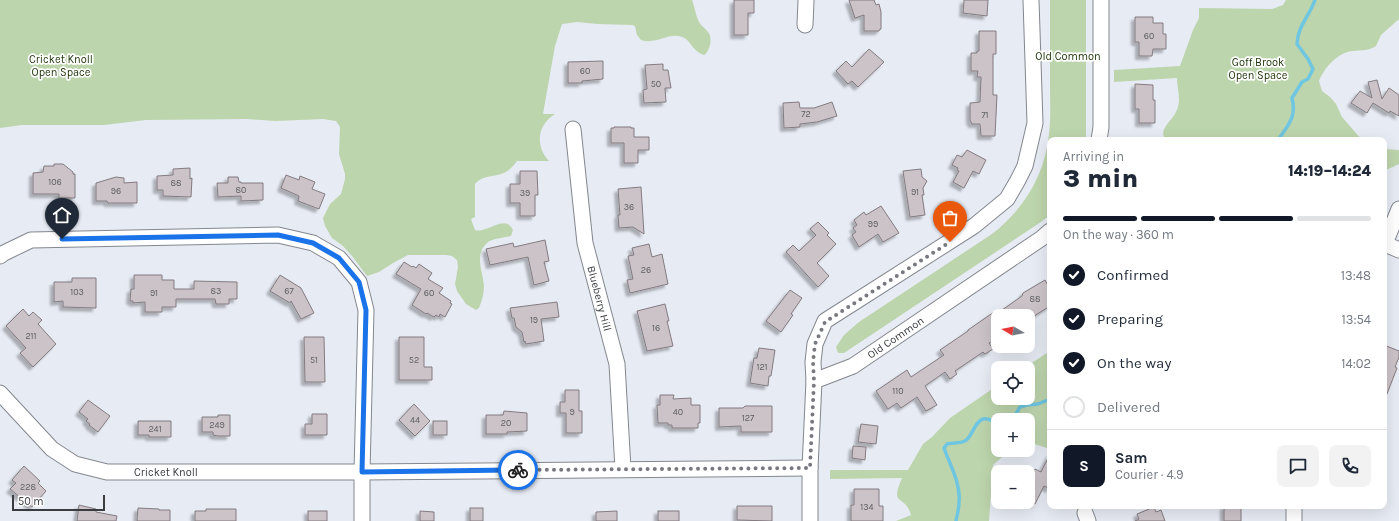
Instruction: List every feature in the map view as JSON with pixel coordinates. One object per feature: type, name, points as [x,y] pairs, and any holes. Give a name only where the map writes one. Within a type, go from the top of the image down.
[{"type":"street","points":[[806,0],[806,25]]},
{"type":"street","points":[[810,521],[810,468],[814,381],[813,362],[815,344],[825,322],[974,226],[1007,199],[1025,166],[1035,123],[1031,0]]},
{"type":"street","points":[[1100,137],[1101,0]]},
{"type":"street","name":"Blueberry Hill","points":[[573,129],[585,243],[617,364],[623,469]]},
{"type":"street","points":[[1387,238],[1399,209]]},
{"type":"street","name":"Old Common","points":[[814,381],[853,366],[1047,234]]},
{"type":"street","points":[[0,256],[31,240],[278,235],[313,243],[339,258],[359,282],[366,310],[362,521]]},
{"type":"street","points":[[1387,246],[1399,250]]},
{"type":"street","name":"Cricket Knoll","points":[[0,393],[52,449],[75,464],[107,472],[362,472],[810,468]]},
{"type":"green space","name":"Cricket Knoll Open Space","points":[[0,0],[692,0],[698,20],[710,35],[711,41],[708,51],[704,55],[697,51],[685,38],[682,37],[672,36],[652,41],[641,40],[637,35],[635,26],[632,25],[577,22],[562,24],[555,46],[543,114],[555,114],[544,124],[540,136],[540,142],[544,155],[549,161],[517,161],[506,172],[485,178],[475,184],[475,217],[471,219],[475,230],[485,229],[505,223],[510,225],[513,230],[511,236],[492,240],[483,247],[480,264],[484,291],[479,308],[476,310],[466,304],[457,291],[455,284],[458,267],[457,260],[452,256],[408,255],[379,272],[367,276],[343,246],[332,238],[325,226],[323,218],[330,204],[341,194],[345,179],[339,154],[340,127],[336,121],[323,119],[276,121],[246,119],[146,120],[104,125],[22,125],[0,128]]},
{"type":"green space","name":"Old Common","points":[[1050,0],[1086,0],[1086,137],[1049,137]]},
{"type":"green space","name":"Goff Brook Open Space","points":[[1286,0],[1399,0],[1399,19],[1381,35],[1376,46],[1368,50],[1353,51],[1342,54],[1328,66],[1319,81],[1322,91],[1336,104],[1342,117],[1359,137],[1164,137],[1163,133],[1164,129],[1178,108],[1179,95],[1177,78],[1114,82],[1114,70],[1180,66],[1199,18],[1199,8],[1272,9],[1283,5]]},
{"type":"green space","name":"Old Common","points":[[1047,149],[1047,217],[844,353],[838,353],[836,347],[844,335],[859,322],[992,234],[1014,214],[1031,190],[1043,163]]},
{"type":"green space","points":[[1387,149],[1399,150],[1399,164],[1387,170]]},
{"type":"green space","points":[[1047,353],[1047,448],[1035,444],[1035,413],[991,413],[991,457],[1002,457],[991,465],[989,521],[896,521],[911,515],[905,504],[899,500],[897,493],[902,478],[830,479],[830,470],[908,470],[923,444],[932,437],[950,418],[991,390],[991,405],[1035,405],[1035,361]]},
{"type":"building","points":[[734,0],[754,0],[754,13],[748,13],[748,35],[734,35]]},
{"type":"building","points":[[849,0],[874,0],[876,5],[879,4],[881,12],[881,29],[879,31],[864,31],[864,15],[855,18]]},
{"type":"building","points":[[964,0],[988,0],[987,16],[963,13]]},
{"type":"building","points":[[1135,17],[1153,17],[1153,23],[1163,23],[1163,34],[1166,34],[1166,49],[1153,49],[1152,56],[1139,56],[1139,42],[1135,42]]},
{"type":"building","points":[[979,31],[996,31],[996,54],[993,54],[993,95],[997,95],[995,136],[981,136],[980,124],[972,124],[970,120],[970,103],[980,102],[981,77],[977,77],[978,71],[971,71],[971,53],[977,53],[977,51],[979,51]]},
{"type":"building","points":[[869,49],[884,62],[858,87],[852,81],[848,84],[836,71],[846,61],[852,67]]},
{"type":"building","points":[[603,61],[603,79],[582,81],[582,83],[568,83],[568,62]]},
{"type":"building","points":[[663,64],[663,70],[668,70],[671,88],[665,88],[666,102],[644,103],[643,90],[647,89],[645,65]]},
{"type":"building","points":[[1377,80],[1382,99],[1389,88],[1399,95],[1399,116],[1390,111],[1389,113],[1373,103],[1367,113],[1351,103],[1360,91],[1372,98],[1368,82]]},
{"type":"building","points":[[1135,84],[1153,85],[1153,100],[1155,100],[1155,123],[1139,123],[1139,109],[1135,109]]},
{"type":"building","points":[[799,102],[800,108],[814,108],[832,102],[837,116],[817,122],[800,124],[800,127],[784,128],[783,103]]},
{"type":"building","points":[[631,127],[634,128],[634,137],[649,137],[649,150],[638,150],[638,163],[624,163],[624,143],[611,143],[611,128]]},
{"type":"building","points":[[967,150],[986,160],[979,174],[973,171],[964,188],[953,182],[959,171],[957,170],[958,168],[952,165],[957,155],[962,157]]},
{"type":"building","points":[[54,164],[63,164],[73,172],[73,174],[75,174],[75,198],[59,198],[59,194],[33,194],[33,173],[43,172],[44,166],[54,166]]},
{"type":"building","points":[[190,168],[190,179],[192,178],[191,197],[163,196],[163,190],[157,190],[157,176],[173,175],[173,169]]},
{"type":"building","points":[[921,169],[922,177],[927,181],[923,188],[924,195],[922,195],[925,215],[910,217],[903,171]]},
{"type":"building","points":[[520,171],[537,171],[538,195],[535,195],[535,216],[520,216],[520,203],[510,203],[510,184],[520,184]]},
{"type":"building","points":[[286,175],[299,180],[300,176],[315,182],[312,189],[325,194],[319,209],[298,201],[299,196],[281,188]]},
{"type":"building","points":[[116,177],[124,178],[124,183],[137,182],[137,203],[108,203],[107,201],[96,201],[96,183]]},
{"type":"building","points":[[228,177],[238,177],[239,182],[241,183],[263,183],[263,200],[241,201],[241,196],[218,197],[217,183],[228,183]]},
{"type":"building","points":[[641,187],[644,234],[633,227],[619,228],[618,215],[620,215],[618,189]]},
{"type":"building","points":[[881,206],[899,233],[883,242],[878,234],[859,247],[852,235],[856,232],[853,228],[857,225],[854,220],[864,212],[866,215]]},
{"type":"building","points":[[818,222],[829,233],[827,235],[836,244],[817,263],[829,276],[818,287],[786,252],[793,245],[799,251],[816,235],[810,229]]},
{"type":"building","points":[[545,240],[549,261],[544,262],[549,281],[534,285],[528,257],[490,265],[486,249],[513,243],[514,247]]},
{"type":"building","points":[[649,244],[652,257],[662,254],[668,284],[630,293],[627,280],[633,279],[628,256],[634,255],[632,248]]},
{"type":"building","points":[[404,262],[416,268],[419,264],[432,273],[428,279],[443,288],[439,293],[451,301],[450,303],[452,304],[445,317],[440,314],[439,317],[436,315],[434,317],[412,305],[421,289],[396,274]]},
{"type":"building","points":[[134,275],[162,275],[162,280],[174,280],[174,289],[194,289],[194,281],[237,282],[237,299],[229,299],[229,304],[216,304],[215,299],[176,299],[176,307],[162,307],[162,312],[145,312],[145,302],[133,303],[133,301],[130,301],[131,289],[134,289]]},
{"type":"building","points":[[280,275],[301,288],[314,313],[301,319],[291,301],[290,303],[270,291]]},
{"type":"building","points":[[72,278],[96,278],[96,308],[63,307],[63,301],[54,302],[54,282],[72,282]]},
{"type":"building","points":[[1045,280],[1047,284],[1047,308],[1035,315],[1035,309],[1004,309],[1022,296],[1023,293]]},
{"type":"building","points":[[790,290],[802,298],[791,314],[793,315],[781,332],[766,321]]},
{"type":"building","points":[[557,302],[559,317],[541,319],[544,341],[526,344],[525,341],[524,342],[522,332],[516,327],[514,318],[512,318],[510,308]]},
{"type":"building","points":[[665,304],[669,321],[667,321],[673,346],[647,351],[637,311]]},
{"type":"building","points":[[23,309],[29,316],[33,312],[42,320],[38,324],[56,344],[33,367],[20,353],[26,348],[6,326]]},
{"type":"building","points":[[991,314],[991,342],[989,343],[991,350],[985,354],[983,352],[955,371],[957,374],[950,379],[945,372],[925,386],[937,405],[926,411],[917,397],[901,408],[897,403],[888,409],[876,391],[907,370],[911,377],[944,355],[940,350]]},
{"type":"building","points":[[304,337],[324,337],[325,382],[305,382]]},
{"type":"building","points":[[399,337],[424,337],[424,367],[432,367],[432,380],[399,380]]},
{"type":"building","points":[[1387,346],[1399,351],[1399,357],[1395,367],[1397,368],[1387,394]]},
{"type":"building","points":[[759,348],[775,350],[768,386],[750,383],[754,358],[757,358]]},
{"type":"building","points":[[565,390],[579,390],[579,411],[582,411],[582,433],[566,433],[566,413],[560,413],[560,402],[565,402]]},
{"type":"building","points":[[660,395],[674,395],[673,399],[691,398],[691,405],[700,405],[700,423],[698,423],[698,428],[672,428],[672,425],[668,425],[668,423],[658,423],[657,405],[660,405]]},
{"type":"building","points":[[88,400],[110,416],[98,432],[89,425],[90,424],[86,421],[88,419],[79,412]]},
{"type":"building","points":[[414,404],[430,421],[415,436],[399,420]]},
{"type":"building","points":[[745,406],[772,406],[772,432],[741,432],[741,426],[719,427],[719,408],[743,408]]},
{"type":"building","points":[[504,411],[527,413],[527,431],[507,432],[507,434],[486,434],[486,415],[503,415]]},
{"type":"building","points":[[312,414],[327,414],[327,435],[305,435],[305,424],[312,424]]},
{"type":"building","points":[[218,415],[230,415],[230,436],[218,436],[213,435],[213,432],[202,432],[202,417],[218,417]]},
{"type":"building","points":[[138,421],[171,421],[171,437],[149,437],[149,435],[138,435]]},
{"type":"building","points":[[433,421],[447,421],[447,435],[433,435]]},
{"type":"building","points":[[861,424],[878,426],[876,444],[858,442]]},
{"type":"building","points":[[853,446],[866,447],[865,460],[852,458]]},
{"type":"building","points":[[1047,460],[1047,488],[1044,486],[1035,504],[1035,469],[1041,472]]},
{"type":"building","points":[[24,466],[40,481],[38,483],[46,491],[32,507],[10,489],[16,483],[12,480]]},
{"type":"building","points":[[854,489],[879,489],[879,506],[883,506],[883,521],[851,521],[851,505],[854,505]]},
{"type":"building","points":[[79,505],[96,509],[96,512],[117,516],[116,521],[77,521]]},
{"type":"building","points":[[737,506],[772,506],[772,521],[737,520]]},
{"type":"building","points":[[138,508],[170,510],[170,521],[137,521]]},
{"type":"building","points":[[470,508],[483,508],[483,521],[470,521]]},
{"type":"building","points":[[206,509],[236,509],[236,521],[195,521],[195,511],[206,511]]},
{"type":"building","points":[[1149,509],[1155,509],[1156,512],[1161,510],[1165,521],[1135,521],[1139,519],[1137,514]]},
{"type":"building","points":[[1224,509],[1241,509],[1241,521],[1224,521]]},
{"type":"building","points":[[308,511],[327,511],[327,521],[308,521]]},
{"type":"building","points":[[420,511],[434,512],[434,521],[420,521]]},
{"type":"building","points":[[617,511],[617,521],[596,521],[596,512]]},
{"type":"building","points":[[658,511],[679,511],[679,521],[658,521]]},
{"type":"waterway","points":[[1280,137],[1291,120],[1293,110],[1292,98],[1302,82],[1308,79],[1313,69],[1297,44],[1299,32],[1315,0]]},
{"type":"waterway","points":[[1016,413],[1020,407],[1038,404],[1047,400]]},
{"type":"waterway","points":[[956,521],[959,505],[958,488],[944,448],[947,444],[965,441],[980,421],[983,419],[991,420]]},
{"type":"way so far","points":[[518,470],[810,468],[814,381],[813,362],[815,344],[825,322],[950,242]]},
{"type":"route","points":[[62,239],[278,235],[313,243],[339,258],[359,282],[366,310],[362,472],[518,470]]}]
